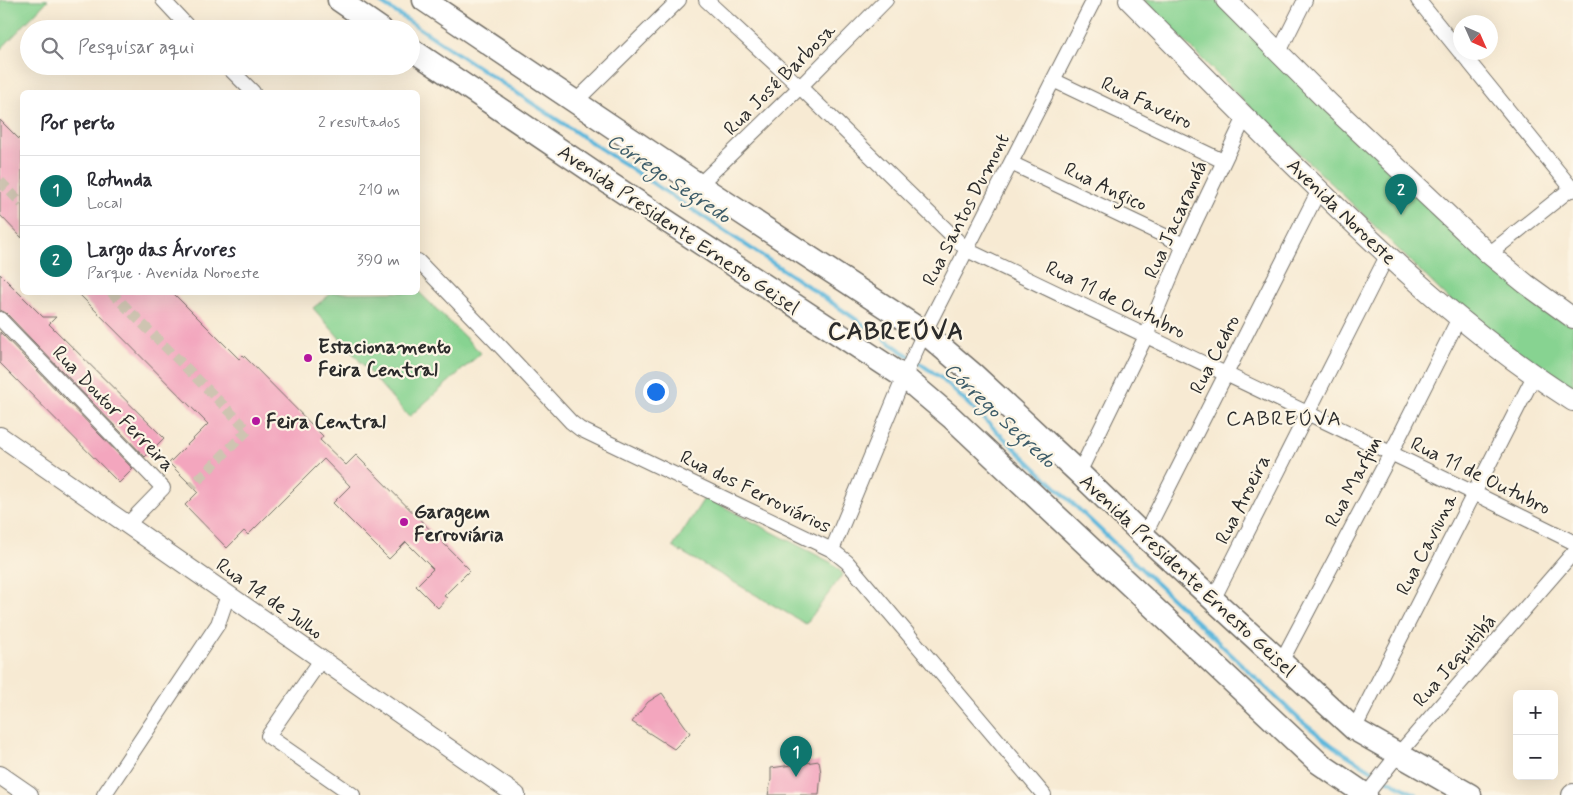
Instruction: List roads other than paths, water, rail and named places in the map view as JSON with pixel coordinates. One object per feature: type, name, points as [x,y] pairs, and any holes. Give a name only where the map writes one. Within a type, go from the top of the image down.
[{"type":"main road","points":[[339,0],[368,20]]},
{"type":"main road","name":"Avenida Presidente Ernesto Geisel","points":[[424,0],[699,186],[924,334],[972,374],[1144,536],[1354,729],[1398,756],[1470,795]]},
{"type":"main road","name":"Avenida Noroeste","points":[[1129,0],[1387,256],[1459,318],[1534,376],[1573,401]]},
{"type":"main road","points":[[1226,0],[1382,155],[1489,254],[1573,318]]},
{"type":"main road","name":"Avenida Presidente Ernesto Geisel","points":[[420,55],[609,183],[905,375],[1319,763],[1367,793]]},
{"type":"street","points":[[163,0],[182,20]]},
{"type":"street","points":[[574,102],[679,0]]},
{"type":"street","name":"Rua 11 de Outubro","points":[[706,0],[800,87],[967,250],[1573,542]]},
{"type":"street","name":"Rua José Barbosa","points":[[699,186],[886,0]]},
{"type":"street","name":"Rua Santos Dumont","points":[[832,550],[924,334],[1094,0]]},
{"type":"street","points":[[1279,52],[1305,0]]},
{"type":"street","points":[[1418,0],[1453,42]]},
{"type":"street","points":[[1468,60],[1573,189],[1489,254]]},
{"type":"street","points":[[236,75],[251,90]]},
{"type":"street","name":"Rua Faveiro","points":[[1053,80],[1223,161]]},
{"type":"street","name":"Rua Jacarandá","points":[[1078,473],[1146,336],[1184,245],[1245,117]]},
{"type":"street","name":"Rua Angico","points":[[1011,163],[1184,245]]},
{"type":"street","name":"Rua Cedro","points":[[1144,536],[1320,190]]},
{"type":"street","name":"Rua Aroeira","points":[[1213,600],[1387,256]]},
{"type":"street","name":"Rua dos Ferroviários","points":[[420,263],[571,422],[589,433],[832,550],[847,562],[1044,795]]},
{"type":"street","name":"Rua Marfim","points":[[1281,662],[1391,453],[1459,318]]},
{"type":"street","name":"Rua Doutor Ferreira","points":[[0,319],[163,488],[127,524]]},
{"type":"street","name":"Rua Caviuna","points":[[1354,729],[1534,376]]},
{"type":"street","name":"Rua 14 de Julho","points":[[0,436],[516,795]]},
{"type":"street","name":"Rua Jequitibá","points":[[1367,793],[1573,553]]},
{"type":"street","points":[[104,795],[218,624],[228,596]]},
{"type":"street","points":[[321,660],[268,736],[353,795]]},
{"type":"street","points":[[0,775],[29,795]]},
{"type":"waterway","name":"Córrego Segredo","points":[[377,0],[407,20]]},
{"type":"waterway","name":"Córrego Segredo","points":[[420,29],[809,287],[941,378],[1301,721],[1333,746],[1377,774]]},
{"type":"waterway","name":"Córrego Segredo","points":[[1384,778],[1417,795]]},
{"type":"tunnel","points":[[0,181],[20,202]]},
{"type":"tunnel","points":[[114,295],[248,430],[192,486]]},
{"type":"place","name":"Largo das Árvores","points":[[1401,215]]},
{"type":"place","name":"Estacionamento Feira Central","points":[[308,358]]},
{"type":"place","name":"Feira Central","points":[[256,421]]},
{"type":"place","name":"Garagem Ferroviária","points":[[404,522]]},
{"type":"place","name":"Rotunda","points":[[796,777]]},
{"type":"district","name":"CABREÚVA","points":[[896,330]]},
{"type":"district","name":"CABREÚVA","points":[[1284,418]]}]
